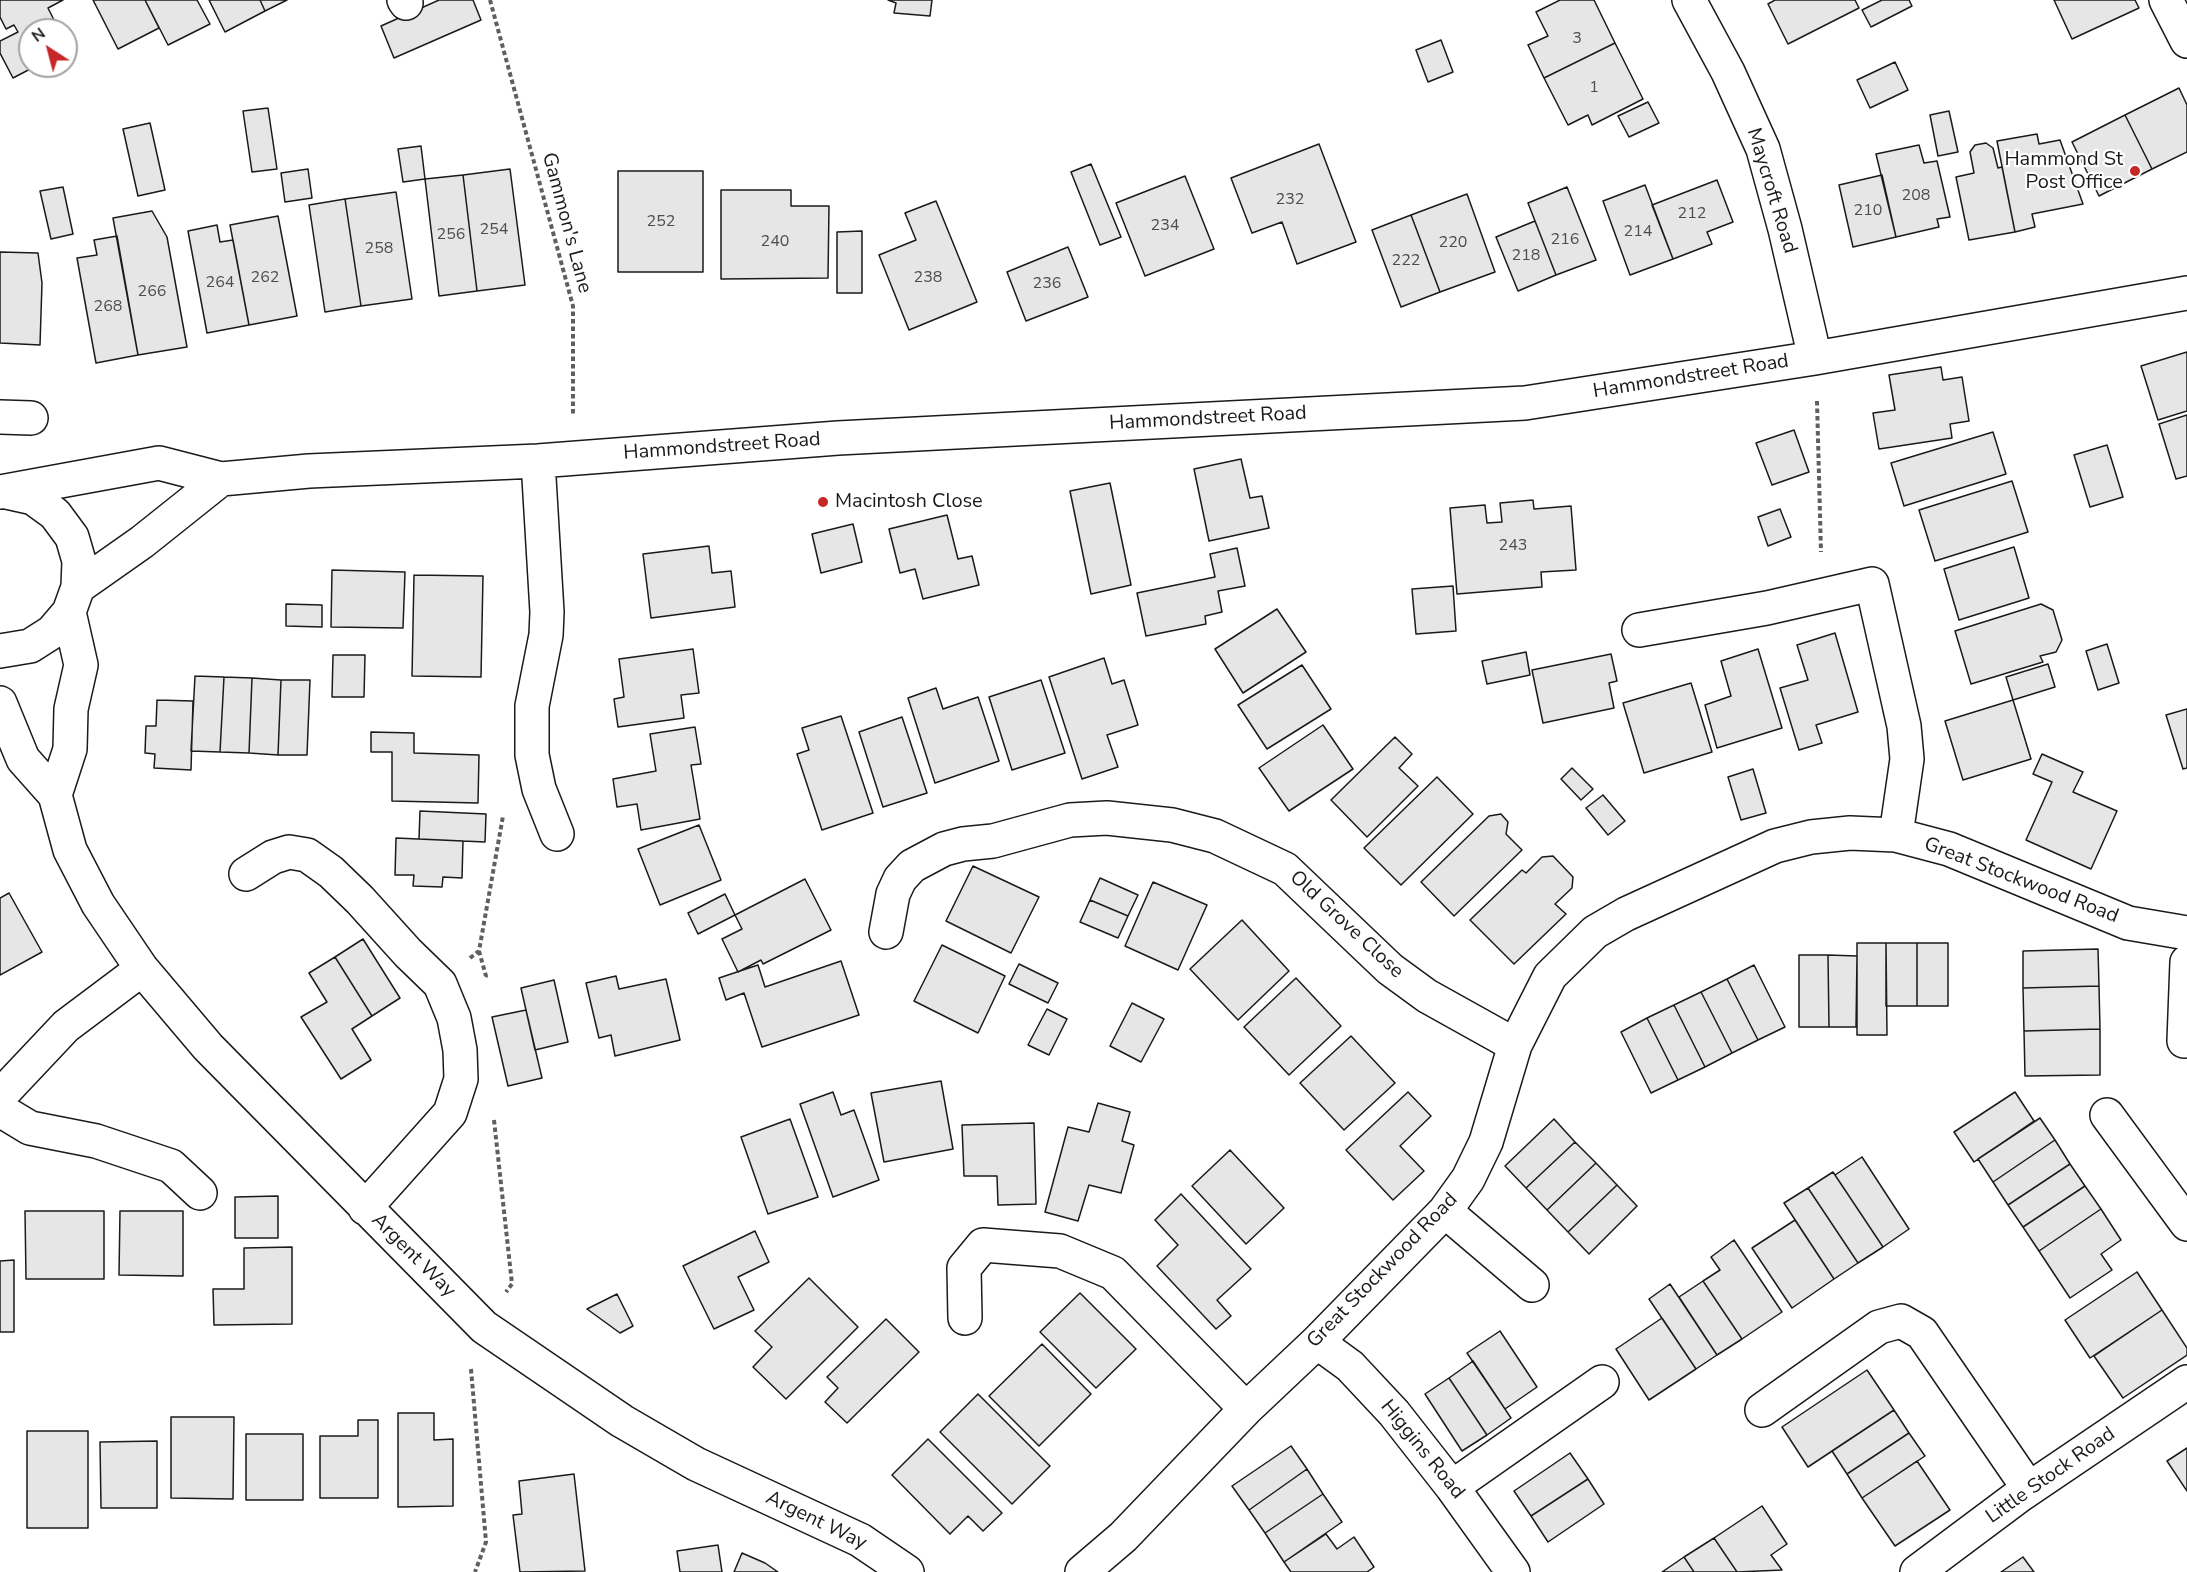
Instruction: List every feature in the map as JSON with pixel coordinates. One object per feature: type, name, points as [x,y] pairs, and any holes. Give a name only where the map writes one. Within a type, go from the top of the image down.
[{"type":"street","name":"Maycroft Road","points":[[1689,0],[1728,72],[1763,149],[1785,229],[1815,358]]},
{"type":"street","points":[[2166,0],[2187,41]]},
{"type":"street","name":"Hammondstreet Road","points":[[3,492],[159,463],[221,480],[309,471],[538,461],[838,438],[1525,404],[1815,358],[2187,293]]},
{"type":"street","points":[[538,461],[548,612],[532,706],[532,755],[539,789],[557,834]]},
{"type":"street","points":[[0,651],[30,646],[52,632],[73,599],[221,480]]},
{"type":"street","name":"Hammondstreet Road","points":[[3,492],[33,498],[55,514],[72,537],[79,561],[73,599]]},
{"type":"street","points":[[1639,630],[1767,608],[1872,584],[1904,726],[1907,759],[1896,835]]},
{"type":"street","points":[[56,795],[70,749],[71,709],[81,665],[73,599]]},
{"type":"street","name":"Argent Way","points":[[0,703],[22,759],[56,795],[70,850],[98,904],[142,969],[208,1047],[484,1328],[622,1421],[696,1464],[860,1540],[907,1572]]},
{"type":"street","name":"Old Grove Close","points":[[886,932],[893,894],[900,879],[912,866],[944,849],[963,844],[993,842],[1070,820],[1107,818],[1172,825],[1215,836],[1285,869],[1399,976],[1427,996],[1515,1045]]},
{"type":"street","name":"Great Stockwood Road","points":[[1082,1572],[1123,1537],[1246,1409],[1317,1342],[1445,1212],[1468,1179],[1486,1142],[1515,1045],[1550,976],[1595,932],[1626,914],[1775,846],[1811,837],[1850,833],[1896,835],[1949,849],[2128,922],[2187,933]]},
{"type":"street","points":[[246,874],[273,857],[289,852],[308,855],[331,872],[360,900],[440,984],[454,1018],[460,1050],[461,1079],[450,1113],[365,1208]]},
{"type":"street","points":[[2184,1041],[2187,962]]},
{"type":"street","points":[[0,1096],[66,1026],[142,969]]},
{"type":"street","points":[[0,1110],[30,1128],[96,1141],[171,1166],[200,1193]]},
{"type":"street","points":[[2107,1114],[2187,1224]]},
{"type":"street","points":[[1445,1212],[1532,1285]]},
{"type":"street","points":[[965,1318],[964,1268],[983,1245],[1060,1251],[1113,1273],[1246,1409]]},
{"type":"street","points":[[1762,1410],[1880,1327],[1901,1321],[1922,1334],[2029,1489]]},
{"type":"street","name":"Higgins Road","points":[[1317,1342],[1350,1366],[1371,1387],[1452,1486],[1513,1572]]},
{"type":"street","points":[[1452,1486],[1602,1382]]},
{"type":"street","name":"Little Stock Road","points":[[1917,1572],[2029,1489],[2187,1382]]},
{"type":"path","name":"Gammon's Lane","points":[[490,0],[573,306],[573,458]]},
{"type":"path","points":[[1815,358],[1822,595]]},
{"type":"path","points":[[480,986],[486,976],[479,951],[504,813]]},
{"type":"path","points":[[440,984],[479,951]]},
{"type":"path","points":[[474,1572],[486,1542],[470,1362],[484,1328],[512,1284],[493,1114]]},
{"type":"building","points":[[0,0],[63,0],[48,8],[53,18],[18,18],[18,32],[14,25],[6,29],[0,17]]},
{"type":"building","points":[[93,0],[145,0],[159,28],[118,49]]},
{"type":"building","points":[[145,0],[197,0],[210,24],[168,45]]},
{"type":"building","points":[[209,0],[260,0],[265,11],[225,32]]},
{"type":"building","points":[[260,0],[287,0],[265,11]]},
{"type":"building","points":[[439,0],[473,0],[481,20],[394,58],[381,26]]},
{"type":"building","points":[[888,0],[932,0],[930,16],[894,13],[896,3]]},
{"type":"building","points":[[1560,0],[1594,0],[1615,43],[1544,78],[1528,45],[1548,36],[1536,12]]},
{"type":"building","points":[[1775,0],[1855,0],[1859,8],[1788,44],[1768,4]]},
{"type":"building","points":[[1882,0],[1909,0],[1912,6],[1871,27],[1862,10]]},
{"type":"building","points":[[2054,0],[2135,0],[2139,8],[2072,39]]},
{"type":"building","points":[[18,32],[18,75],[13,78],[0,53],[0,41]]},
{"type":"building","points":[[1441,40],[1453,72],[1428,82],[1416,50]]},
{"type":"building","points":[[1615,43],[1643,99],[1592,125],[1588,115],[1568,125],[1544,78]]},
{"type":"building","points":[[1895,62],[1908,90],[1870,108],[1857,80]]},
{"type":"building","points":[[2179,88],[2187,105],[2187,152],[2152,169],[2125,115]]},
{"type":"building","points":[[1648,102],[1659,123],[1629,137],[1618,116]]},
{"type":"building","points":[[268,108],[277,169],[252,172],[243,111]]},
{"type":"building","points":[[1949,111],[1958,152],[1938,156],[1930,115]]},
{"type":"building","points":[[2125,115],[2152,169],[2099,196],[2072,142]]},
{"type":"building","points":[[150,123],[165,190],[138,196],[123,129]]},
{"type":"building","points":[[2037,134],[2039,144],[2060,140],[2083,204],[2032,214],[2035,227],[2015,232],[1997,141]]},
{"type":"building","points":[[1986,143],[1993,148],[1998,168],[2002,167],[2015,232],[1969,240],[1956,177],[1974,173],[1970,152],[1975,145]]},
{"type":"building","points":[[1319,144],[1356,242],[1297,264],[1282,222],[1252,233],[1231,178]]},
{"type":"building","points":[[1919,145],[1924,163],[1937,161],[1950,217],[1937,219],[1939,227],[1896,237],[1876,154]]},
{"type":"building","points":[[421,146],[425,179],[403,182],[398,149]]},
{"type":"building","points":[[1091,164],[1121,237],[1100,245],[1071,172]]},
{"type":"building","points":[[308,169],[312,198],[285,202],[281,173]]},
{"type":"building","points":[[510,169],[525,285],[477,291],[463,175]]},
{"type":"building","points":[[618,171],[703,171],[703,272],[618,272]]},
{"type":"building","points":[[463,175],[477,291],[439,296],[425,179]]},
{"type":"building","points":[[1882,175],[1896,237],[1853,247],[1839,185]]},
{"type":"building","points":[[1185,176],[1214,249],[1145,276],[1116,203]]},
{"type":"building","points":[[1717,180],[1733,222],[1707,232],[1712,244],[1673,259],[1652,205]]},
{"type":"building","points":[[1645,185],[1673,259],[1630,275],[1603,201]]},
{"type":"building","points":[[63,187],[73,234],[51,239],[40,191]]},
{"type":"building","points":[[1567,187],[1596,260],[1556,275],[1528,203]]},
{"type":"building","points":[[721,190],[791,190],[791,206],[829,206],[828,278],[721,279]]},
{"type":"building","points":[[396,192],[412,299],[361,306],[345,199]]},
{"type":"building","points":[[1467,194],[1495,272],[1440,292],[1411,215]]},
{"type":"building","points":[[345,199],[361,306],[325,312],[309,205]]},
{"type":"building","points":[[936,201],[977,302],[909,330],[879,255],[916,240],[905,213]]},
{"type":"building","points":[[152,211],[167,237],[187,347],[138,355],[113,218]]},
{"type":"building","points":[[1411,215],[1440,292],[1401,307],[1372,230]]},
{"type":"building","points":[[278,216],[297,316],[249,325],[230,225]]},
{"type":"building","points":[[1535,221],[1556,275],[1518,291],[1496,237]]},
{"type":"building","points":[[217,225],[220,242],[233,240],[249,325],[207,333],[188,231]]},
{"type":"building","points":[[862,231],[862,293],[837,293],[837,232]]},
{"type":"building","points":[[117,236],[138,355],[96,363],[77,258],[97,255],[94,240]]},
{"type":"building","points":[[1068,247],[1088,297],[1026,321],[1007,272]]},
{"type":"building","points":[[0,252],[38,253],[42,283],[40,345],[0,343]]},
{"type":"building","points":[[2187,352],[2187,411],[2158,420],[2141,366]]},
{"type":"building","points":[[1941,367],[1943,380],[1962,377],[1969,421],[1950,424],[1952,438],[1879,449],[1873,413],[1895,410],[1889,375]]},
{"type":"building","points":[[2187,415],[2187,476],[2176,479],[2159,424]]},
{"type":"building","points":[[1794,430],[1809,472],[1772,485],[1756,443]]},
{"type":"building","points":[[1993,432],[2006,474],[1904,506],[1891,463]]},
{"type":"building","points":[[2107,445],[2123,497],[2090,507],[2074,455]]},
{"type":"building","points":[[1241,459],[1250,498],[1262,496],[1269,528],[1209,541],[1194,469]]},
{"type":"building","points":[[2012,481],[2028,532],[1935,561],[1919,510]]},
{"type":"building","points":[[1110,483],[1131,585],[1091,594],[1070,491]]},
{"type":"building","points":[[1533,500],[1534,509],[1571,506],[1576,570],[1541,572],[1542,587],[1457,594],[1450,508],[1485,505],[1487,523],[1502,522],[1500,503]]},
{"type":"building","points":[[1780,509],[1791,537],[1768,546],[1758,517]]},
{"type":"building","points":[[947,515],[958,559],[972,556],[979,585],[923,599],[915,569],[900,573],[889,529]]},
{"type":"building","points":[[853,524],[862,562],[821,573],[812,534]]},
{"type":"building","points":[[709,546],[712,573],[731,571],[735,607],[651,618],[643,554]]},
{"type":"building","points":[[2014,547],[2029,598],[1959,620],[1944,569]]},
{"type":"building","points":[[1237,548],[1245,586],[1218,591],[1222,612],[1205,616],[1206,624],[1146,636],[1137,593],[1215,577],[1210,554]]},
{"type":"building","points":[[332,570],[405,572],[403,628],[331,627]]},
{"type":"building","points":[[414,575],[483,576],[481,677],[412,676]]},
{"type":"building","points":[[1453,586],[1456,631],[1416,634],[1412,589]]},
{"type":"building","points":[[286,604],[322,605],[322,627],[286,626]]},
{"type":"building","points":[[2041,604],[2053,610],[2062,640],[2056,652],[2040,656],[2043,662],[1971,684],[1955,631]]},
{"type":"building","points":[[1277,609],[1306,652],[1243,693],[1215,649]]},
{"type":"building","points":[[1835,633],[1858,712],[1816,725],[1822,743],[1799,750],[1780,688],[1808,680],[1797,645]]},
{"type":"building","points":[[2107,644],[2119,683],[2098,690],[2086,651]]},
{"type":"building","points":[[693,649],[699,693],[681,695],[684,718],[618,727],[614,699],[624,697],[619,659]]},
{"type":"building","points":[[1758,649],[1782,728],[1717,748],[1705,705],[1731,696],[1721,661]]},
{"type":"building","points":[[1526,652],[1530,675],[1487,684],[1482,661]]},
{"type":"building","points":[[1611,654],[1617,681],[1609,683],[1614,708],[1543,723],[1532,670]]},
{"type":"building","points":[[333,655],[365,655],[364,697],[332,697]]},
{"type":"building","points":[[1104,658],[1112,684],[1124,680],[1138,725],[1107,735],[1118,767],[1082,779],[1049,677]]},
{"type":"building","points":[[2048,664],[2055,687],[2013,700],[2006,677]]},
{"type":"building","points":[[1302,665],[1331,709],[1267,749],[1238,705]]},
{"type":"building","points":[[195,676],[224,677],[220,752],[191,751]]},
{"type":"building","points":[[224,677],[252,678],[249,753],[220,752]]},
{"type":"building","points":[[252,678],[281,680],[278,755],[249,753]]},
{"type":"building","points":[[281,680],[310,680],[307,755],[278,755]]},
{"type":"building","points":[[1041,680],[1065,753],[1012,770],[989,697]]},
{"type":"building","points":[[1691,683],[1712,752],[1644,773],[1623,703]]},
{"type":"building","points":[[936,688],[943,709],[978,697],[999,761],[935,783],[908,698]]},
{"type":"building","points":[[157,700],[193,701],[191,770],[154,768],[155,754],[145,753],[146,726],[156,726]]},
{"type":"building","points":[[2013,700],[2031,759],[1963,780],[1945,721]]},
{"type":"building","points":[[2187,709],[2187,768],[2183,769],[2166,715]]},
{"type":"building","points":[[841,716],[873,813],[822,830],[797,754],[809,750],[802,728]]},
{"type":"building","points":[[902,717],[927,793],[883,807],[859,732]]},
{"type":"building","points":[[1323,725],[1353,769],[1289,811],[1259,768]]},
{"type":"building","points":[[695,727],[701,764],[691,765],[700,819],[641,830],[637,804],[617,807],[613,779],[656,771],[650,734]]},
{"type":"building","points":[[371,732],[414,733],[414,753],[479,755],[478,803],[392,801],[392,752],[371,752]]},
{"type":"building","points":[[1395,737],[1412,754],[1399,768],[1418,786],[1367,837],[1331,800]]},
{"type":"building","points":[[2042,754],[2083,772],[2073,792],[2117,811],[2091,869],[2026,840],[2052,782],[2033,774]]},
{"type":"building","points":[[1572,768],[1593,789],[1581,800],[1561,779]]},
{"type":"building","points":[[1753,769],[1766,813],[1741,820],[1728,777]]},
{"type":"building","points":[[1437,777],[1473,814],[1401,885],[1364,848]]},
{"type":"building","points":[[1603,795],[1625,821],[1608,835],[1586,808]]},
{"type":"building","points":[[420,811],[486,814],[485,842],[419,839]]},
{"type":"building","points":[[1501,814],[1508,822],[1506,834],[1522,850],[1454,916],[1421,882],[1489,816]]},
{"type":"building","points":[[699,825],[721,880],[660,905],[638,849]]},
{"type":"building","points":[[396,838],[463,841],[462,878],[443,877],[442,887],[413,886],[414,875],[395,875]]},
{"type":"building","points":[[1553,856],[1573,877],[1572,888],[1555,904],[1566,914],[1514,964],[1470,920],[1522,870],[1526,873],[1542,857]]},
{"type":"building","points":[[973,866],[1039,897],[1011,953],[946,921]]},
{"type":"building","points":[[1100,878],[1138,895],[1128,916],[1090,900]]},
{"type":"building","points":[[805,879],[831,930],[763,964],[761,960],[738,972],[722,939],[742,929],[735,915]]},
{"type":"building","points":[[1153,882],[1207,905],[1178,970],[1125,946]]},
{"type":"building","points":[[9,893],[42,952],[0,975],[0,898]]},
{"type":"building","points":[[725,894],[735,915],[698,934],[688,913]]},
{"type":"building","points":[[1090,900],[1128,916],[1118,938],[1080,922]]},
{"type":"building","points":[[1242,920],[1289,971],[1238,1020],[1190,969]]},
{"type":"building","points":[[363,939],[400,998],[372,1016],[335,957]]},
{"type":"building","points":[[1857,943],[1886,943],[1887,1035],[1857,1035]]},
{"type":"building","points":[[1886,943],[1917,943],[1917,1006],[1886,1006]]},
{"type":"building","points":[[1917,943],[1948,943],[1948,1006],[1917,1006]]},
{"type":"building","points":[[942,945],[1005,976],[978,1033],[914,1001]]},
{"type":"building","points":[[2098,949],[2099,986],[2023,988],[2023,951]]},
{"type":"building","points":[[1799,955],[1828,955],[1829,1027],[1799,1027]]},
{"type":"building","points":[[1828,955],[1857,956],[1856,1027],[1829,1027]]},
{"type":"building","points":[[335,957],[372,1016],[352,1029],[371,1060],[341,1079],[301,1017],[327,1002],[309,973]]},
{"type":"building","points":[[841,961],[859,1015],[762,1047],[744,993],[726,1000],[719,978],[758,965],[765,987]]},
{"type":"building","points":[[1019,964],[1058,983],[1048,1003],[1009,984]]},
{"type":"building","points":[[1754,965],[1785,1027],[1758,1040],[1727,979]]},
{"type":"building","points":[[616,976],[619,989],[666,979],[680,1040],[615,1056],[611,1035],[599,1038],[586,983]]},
{"type":"building","points":[[1296,978],[1341,1026],[1289,1075],[1244,1027]]},
{"type":"building","points":[[1727,979],[1758,1040],[1732,1053],[1701,992]]},
{"type":"building","points":[[554,980],[568,1042],[535,1050],[521,988]]},
{"type":"building","points":[[2099,986],[2100,1029],[2024,1031],[2023,988]]},
{"type":"building","points":[[1701,992],[1732,1053],[1705,1067],[1674,1005]]},
{"type":"building","points":[[1132,1003],[1164,1019],[1141,1062],[1110,1046]]},
{"type":"building","points":[[1674,1005],[1705,1067],[1678,1080],[1647,1018]]},
{"type":"building","points":[[1047,1009],[1067,1019],[1049,1055],[1028,1045]]},
{"type":"building","points":[[526,1010],[542,1078],[508,1086],[492,1017]]},
{"type":"building","points":[[1647,1018],[1678,1080],[1651,1093],[1621,1032]]},
{"type":"building","points":[[2100,1029],[2100,1075],[2025,1076],[2024,1031]]},
{"type":"building","points":[[1351,1036],[1395,1083],[1344,1130],[1300,1083]]},
{"type":"building","points":[[941,1081],[953,1149],[884,1162],[871,1093]]},
{"type":"building","points":[[833,1092],[841,1115],[854,1110],[879,1180],[833,1197],[800,1104]]},
{"type":"building","points":[[1408,1092],[1431,1116],[1400,1146],[1424,1171],[1393,1200],[1346,1150]]},
{"type":"building","points":[[2015,1092],[2034,1121],[1974,1162],[1954,1132]]},
{"type":"building","points":[[1098,1103],[1130,1112],[1122,1141],[1134,1145],[1121,1193],[1089,1185],[1078,1221],[1045,1212],[1068,1127],[1089,1132]]},
{"type":"building","points":[[2040,1118],[2055,1140],[1993,1182],[1978,1159]]},
{"type":"building","points":[[790,1119],[818,1197],[768,1214],[741,1137]]},
{"type":"building","points":[[1554,1119],[1575,1142],[1526,1188],[1505,1166]]},
{"type":"building","points":[[1034,1123],[1036,1204],[998,1205],[997,1176],[964,1176],[962,1125]]},
{"type":"building","points":[[2055,1140],[2070,1164],[2008,1205],[1993,1182]]},
{"type":"building","points":[[1575,1142],[1596,1163],[1547,1210],[1526,1188]]},
{"type":"building","points":[[1230,1150],[1284,1208],[1246,1244],[1192,1186]]},
{"type":"building","points":[[1862,1157],[1909,1229],[1883,1247],[1835,1175]]},
{"type":"building","points":[[1596,1163],[1617,1185],[1568,1232],[1547,1210]]},
{"type":"building","points":[[2070,1164],[2085,1186],[2023,1227],[2008,1205]]},
{"type":"building","points":[[1833,1172],[1883,1247],[1858,1263],[1808,1188]]},
{"type":"building","points":[[1617,1185],[1637,1206],[1589,1254],[1568,1232]]},
{"type":"building","points":[[2085,1186],[2101,1209],[2039,1251],[2023,1227]]},
{"type":"building","points":[[1808,1188],[1858,1263],[1834,1279],[1784,1203]]},
{"type":"building","points":[[1181,1194],[1251,1269],[1217,1300],[1231,1316],[1216,1329],[1157,1266],[1178,1245],[1155,1220]]},
{"type":"building","points":[[278,1196],[278,1238],[235,1238],[235,1197]]},
{"type":"building","points":[[2101,1209],[2121,1240],[2101,1254],[2112,1270],[2070,1298],[2039,1251]]},
{"type":"building","points":[[25,1211],[104,1211],[104,1279],[26,1279]]},
{"type":"building","points":[[120,1211],[183,1211],[183,1276],[119,1275]]},
{"type":"building","points":[[1795,1220],[1834,1279],[1792,1308],[1752,1248]]},
{"type":"building","points":[[755,1231],[769,1262],[738,1277],[754,1310],[714,1329],[683,1266]]},
{"type":"building","points":[[1734,1240],[1782,1312],[1742,1339],[1703,1281],[1720,1270],[1711,1257]]},
{"type":"building","points":[[292,1247],[292,1324],[214,1325],[213,1289],[244,1289],[244,1248]]},
{"type":"building","points":[[14,1260],[14,1332],[0,1332],[0,1261]]},
{"type":"building","points":[[2137,1272],[2162,1310],[2090,1358],[2065,1320]]},
{"type":"building","points":[[809,1278],[858,1327],[786,1399],[753,1367],[772,1347],[755,1331]]},
{"type":"building","points":[[1703,1281],[1742,1339],[1717,1355],[1679,1297]]},
{"type":"building","points":[[1670,1284],[1717,1355],[1696,1369],[1649,1299]]},
{"type":"building","points":[[1080,1293],[1136,1349],[1096,1388],[1040,1332]]},
{"type":"building","points":[[617,1294],[633,1326],[620,1333],[587,1309]]},
{"type":"building","points":[[2162,1310],[2187,1348],[2187,1355],[2123,1398],[2094,1356]]},
{"type":"building","points":[[1662,1318],[1696,1369],[1649,1400],[1616,1349]]},
{"type":"building","points":[[886,1319],[919,1352],[847,1423],[825,1402],[838,1388],[827,1377]]},
{"type":"building","points":[[1500,1331],[1537,1387],[1505,1409],[1467,1353]]},
{"type":"building","points":[[1042,1344],[1091,1394],[1039,1446],[989,1396]]},
{"type":"building","points":[[1473,1361],[1511,1418],[1487,1435],[1449,1378]]},
{"type":"building","points":[[1867,1370],[1894,1410],[1808,1467],[1782,1427]]},
{"type":"building","points":[[1449,1378],[1487,1435],[1462,1451],[1425,1394]]},
{"type":"building","points":[[978,1394],[1050,1466],[1012,1504],[940,1432]]},
{"type":"building","points":[[1894,1410],[1909,1433],[1847,1474],[1832,1451]]},
{"type":"building","points":[[398,1413],[434,1413],[434,1440],[453,1439],[453,1506],[398,1507]]},
{"type":"building","points":[[171,1417],[234,1417],[233,1499],[171,1498]]},
{"type":"building","points":[[358,1420],[378,1420],[378,1498],[320,1498],[320,1436],[358,1436]]},
{"type":"building","points":[[27,1431],[88,1431],[88,1528],[27,1528]]},
{"type":"building","points":[[1909,1433],[1925,1456],[1862,1498],[1847,1474]]},
{"type":"building","points":[[246,1434],[303,1434],[303,1500],[246,1500]]},
{"type":"building","points":[[928,1439],[1002,1513],[983,1531],[968,1516],[950,1534],[892,1475]]},
{"type":"building","points":[[157,1441],[157,1508],[101,1508],[100,1442]]},
{"type":"building","points":[[1291,1446],[1307,1469],[1249,1510],[1232,1486]]},
{"type":"building","points":[[2187,1448],[2187,1491],[2167,1461]]},
{"type":"building","points":[[1570,1453],[1588,1479],[1531,1516],[1514,1491]]},
{"type":"building","points":[[1917,1461],[1950,1510],[1895,1546],[1862,1498]]},
{"type":"building","points":[[1307,1469],[1323,1494],[1265,1533],[1249,1510]]},
{"type":"building","points":[[574,1474],[585,1571],[520,1572],[513,1515],[522,1514],[519,1481]]},
{"type":"building","points":[[1588,1479],[1604,1504],[1548,1542],[1531,1516]]},
{"type":"building","points":[[1323,1494],[1342,1522],[1284,1562],[1265,1533]]},
{"type":"building","points":[[1762,1506],[1787,1544],[1771,1555],[1782,1570],[1737,1572],[1714,1538]]},
{"type":"building","points":[[1326,1534],[1337,1549],[1354,1537],[1374,1567],[1367,1572],[1291,1572],[1284,1562]]},
{"type":"building","points":[[1714,1538],[1737,1572],[1694,1572],[1684,1557]]},
{"type":"building","points":[[718,1545],[722,1572],[680,1572],[677,1551]]},
{"type":"building","points":[[742,1553],[765,1563],[778,1572],[734,1572]]},
{"type":"building","points":[[1684,1557],[1694,1572],[1662,1572]]},
{"type":"building","points":[[2023,1557],[2034,1572],[2001,1572]]},
{"type":"place","name":"Hammond St Post Office","points":[[2135,171]]},
{"type":"place","name":"Macintosh Close","points":[[823,502]]}]
